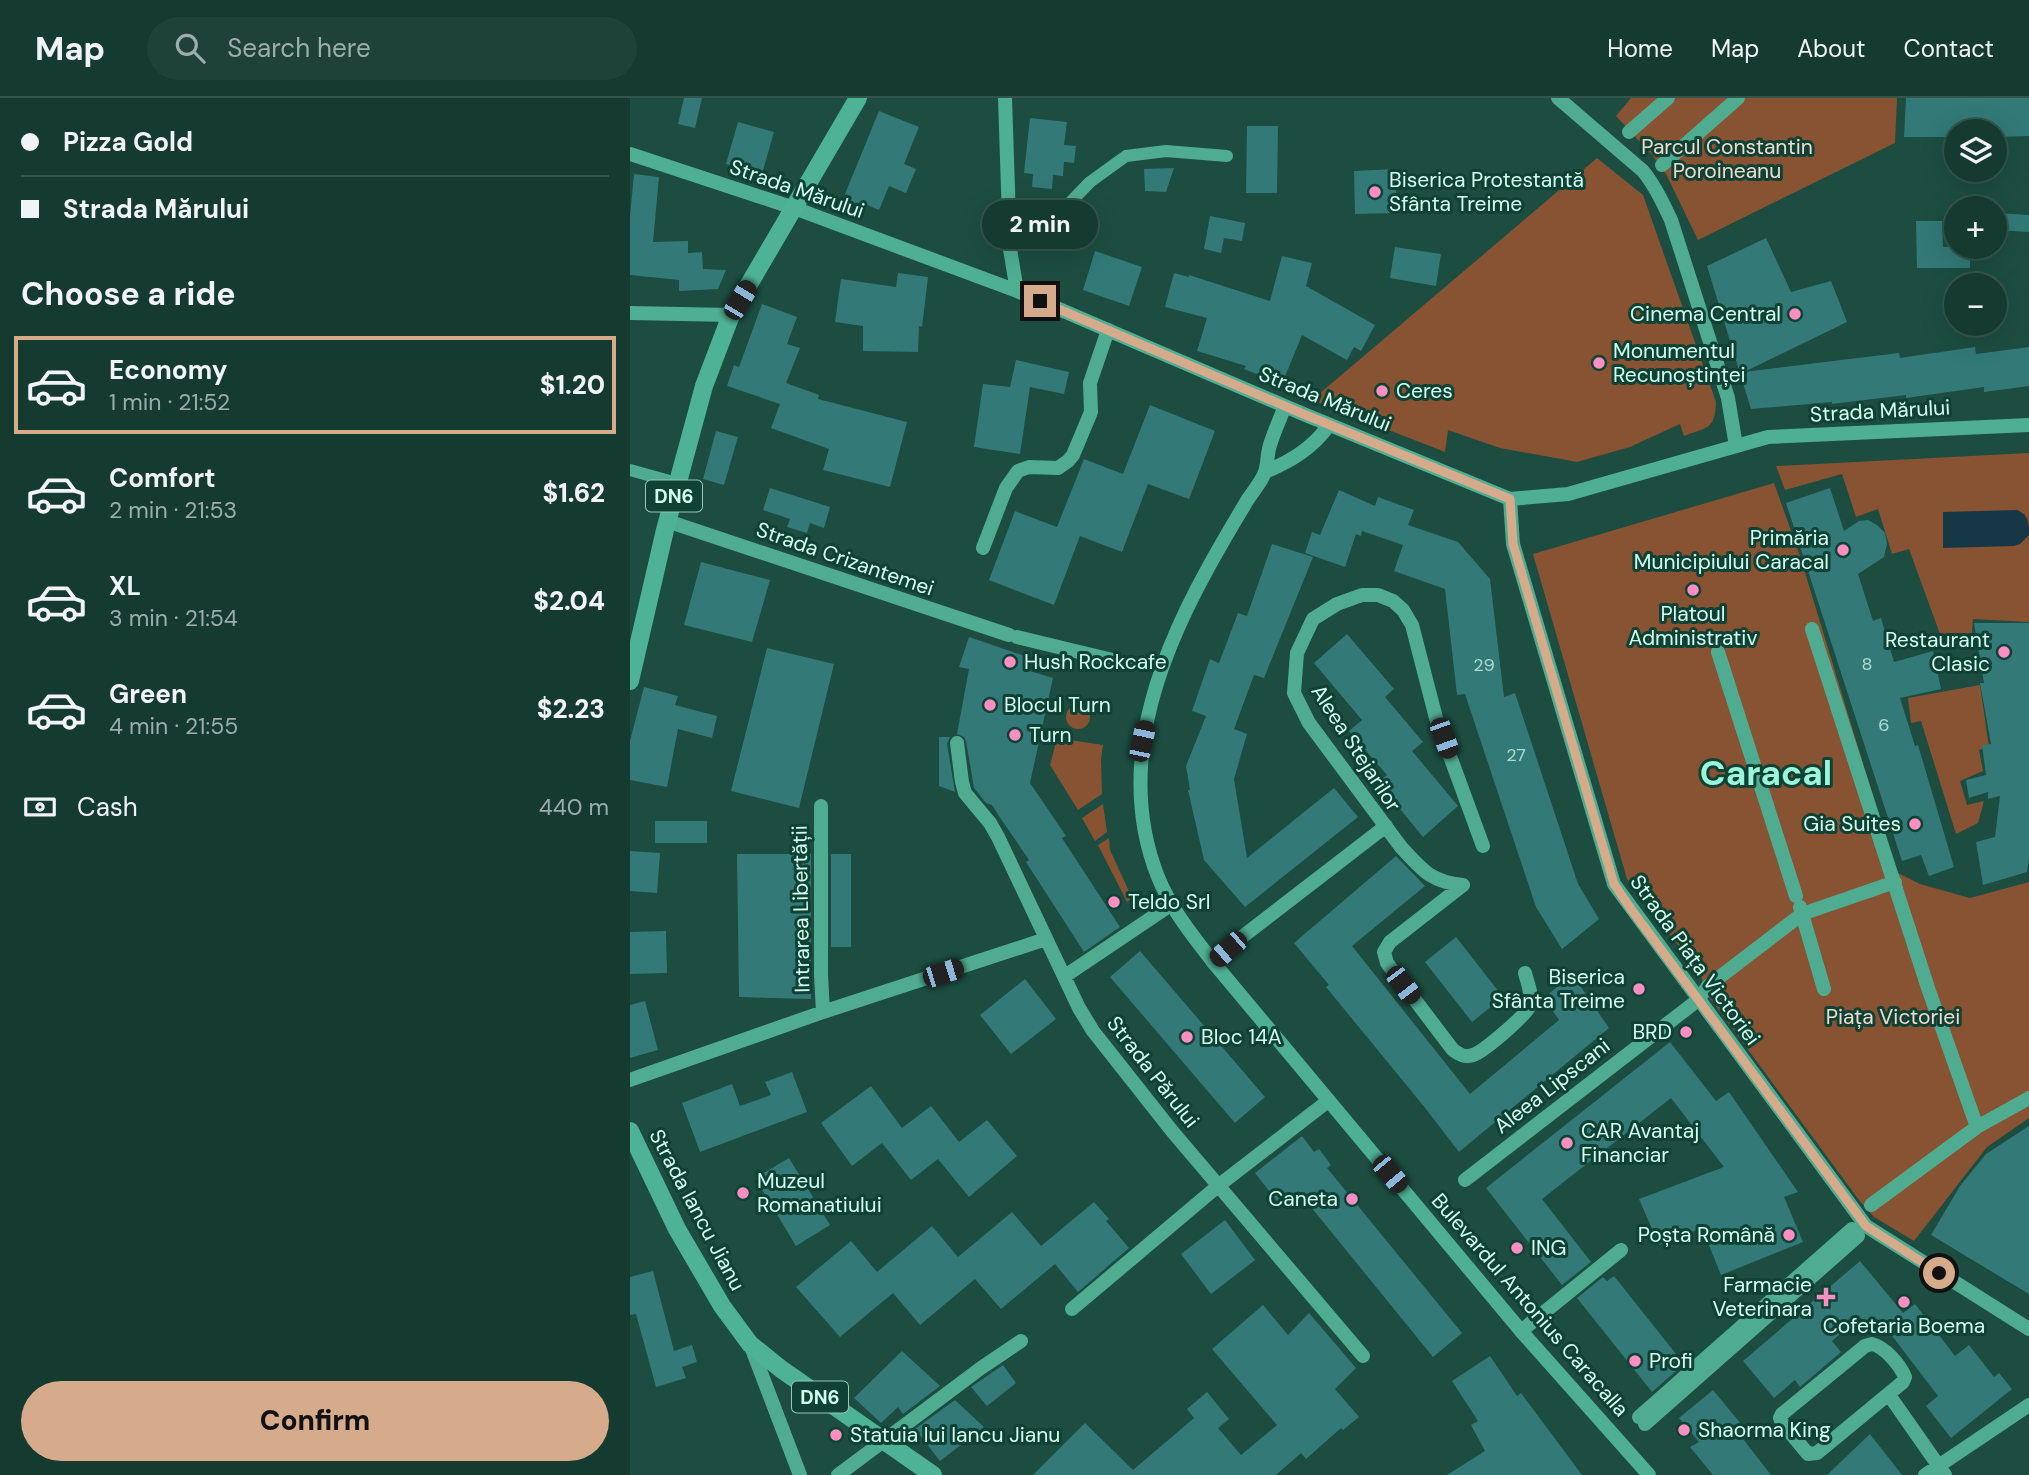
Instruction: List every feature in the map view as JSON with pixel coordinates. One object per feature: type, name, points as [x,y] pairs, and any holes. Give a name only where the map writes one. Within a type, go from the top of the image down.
[{"type":"main road","name":"DN6","points":[[630,681],[677,483],[704,386],[731,315],[858,98]]},
{"type":"main road","points":[[1005,98],[1009,240],[1017,291]]},
{"type":"main road","name":"Strada Mărului","points":[[630,154],[794,208],[1017,291],[1329,425],[1510,499],[1567,494],[1769,437],[2029,425]]},
{"type":"main road","points":[[630,313],[731,315]]},
{"type":"main road","name":"Bulevardul Antonius Caracalla","points":[[1285,406],[1269,448],[1265,472],[1207,569],[1182,621],[1163,664],[1147,718],[1142,741],[1140,778],[1143,816],[1158,877],[1171,904],[1213,962],[1521,1331],[1649,1475]]},
{"type":"main road","points":[[1265,472],[1310,448],[1329,425]]},
{"type":"main road","name":"Strada Iancu Jianu","points":[[630,1130],[677,1229],[722,1306],[750,1344],[781,1370],[933,1475]]},
{"type":"street","points":[[1558,98],[1643,172],[1661,198],[1671,220],[1728,398],[1736,446]]},
{"type":"street","points":[[1629,132],[1668,98]]},
{"type":"street","points":[[1662,165],[1738,98]]},
{"type":"street","points":[[983,548],[1006,488],[1018,471],[1029,467],[1058,468],[1073,455],[1091,411],[1090,383],[1108,330]]},
{"type":"street","name":"Strada Piața Victoriei","points":[[1510,499],[1513,544],[1614,884],[1866,1226],[2029,1329]]},
{"type":"street","name":"Strada Crizantemei","points":[[667,521],[1015,636],[1129,664]]},
{"type":"street","name":"Aleea Stejarilor","points":[[1213,962],[1386,826],[1309,723],[1294,693],[1297,653],[1313,619],[1337,604],[1362,595],[1378,595],[1394,601],[1412,625],[1436,718],[1483,846]]},
{"type":"street","points":[[1812,629],[1928,988],[1978,1127]]},
{"type":"street","points":[[1718,652],[1824,989]]},
{"type":"street","name":"Strada Părului","points":[[957,743],[965,793],[998,837],[1079,1008],[1093,1031],[1172,1131],[1363,1356]]},
{"type":"street","name":"Intrarea Libertății","points":[[821,806],[823,1012]]},
{"type":"street","points":[[1386,826],[1401,847],[1432,876],[1445,883],[1463,885],[1390,942],[1384,952],[1387,963],[1452,1049],[1462,1056],[1473,1055],[1523,1017],[1530,1005],[1531,995],[1525,973]]},
{"type":"street","name":"Aleea Lipscani","points":[[1465,1180],[1698,1000],[1708,986],[1799,905],[1895,883]]},
{"type":"street","points":[[1065,976],[1171,904]]},
{"type":"street","name":"Intrarea Libertății","points":[[630,1080],[823,1012],[1046,939]]},
{"type":"street","points":[[1871,1205],[1978,1127],[2029,1098]]},
{"type":"street","points":[[1072,1309],[1219,1186],[1328,1101]]},
{"type":"street","points":[[1853,1229],[1858,1236],[1642,1420],[1853,1229]]},
{"type":"street","points":[[1521,1331],[1621,1250]]},
{"type":"street","points":[[838,1475],[981,1367],[1021,1341]]},
{"type":"street","name":"Strada Iancu Jianu","points":[[750,1344],[800,1475]]},
{"type":"street","points":[[1872,1344],[1879,1346],[1905,1377],[1889,1395],[1813,1455],[1808,1454],[1780,1418],[1865,1346],[1872,1344]]},
{"type":"street","points":[[1889,1395],[1942,1470]]},
{"type":"street","points":[[1925,1475],[1942,1470],[2029,1405]]},
{"type":"lane","points":[[1009,240],[1036,223],[1061,212],[1090,182],[1126,156],[1166,151],[1227,156]]},
{"type":"lane","points":[[630,470],[677,483]]},
{"type":"green space","name":"Parcul Constantin Poroineanu","points":[[1631,98],[1897,98],[1895,143],[1698,240],[1666,174],[1616,116]]},
{"type":"green space","points":[[1597,158],[1643,195],[1716,402],[1712,423],[1684,436],[1680,424],[1630,447],[1577,462],[1500,448],[1448,430],[1445,452],[1312,400]]},
{"type":"green space","points":[[2029,453],[2029,622],[1973,619],[1972,633],[1940,634],[1909,549],[1892,554],[1878,509],[1856,517],[1842,474],[1785,490],[1776,466]]},
{"type":"green space","name":"Piața Victoriei","points":[[1774,483],[1800,556],[1896,872],[1920,884],[1970,898],[2029,882],[2029,1118],[1987,1147],[1914,1241],[1874,1217],[1859,1200],[1704,990],[1701,975],[1627,879],[1533,554]]},
{"type":"green space","points":[[1980,685],[1989,747],[1979,750],[1983,771],[1960,781],[1967,805],[1984,801],[1978,823],[1956,834],[1921,721],[1911,723],[1908,698]]},
{"type":"green space","points":[[1078,705],[1089,712],[1090,717],[1083,728],[1078,729],[1067,722],[1066,717],[1073,706]]},
{"type":"green space","points":[[1057,738],[1103,745],[1102,794],[1078,810],[1050,765]]},
{"type":"green space","points":[[1103,804],[1107,832],[1095,841],[1082,818]]},
{"type":"green space","points":[[1109,838],[1110,850],[1132,898],[1127,902],[1098,845]]},
{"type":"water","points":[[2017,510],[2026,517],[2029,527],[2029,535],[2020,544],[1943,548],[1943,512]]},
{"type":"building","points":[[684,98],[702,98],[695,128],[678,124]]},
{"type":"building","points":[[1906,98],[2029,98],[2029,136],[2007,137],[2007,119],[1944,119],[1944,137],[1904,137]]},
{"type":"building","points":[[879,111],[919,127],[904,164],[916,169],[906,193],[889,186],[879,210],[867,205],[860,221],[838,211]]},
{"type":"building","points":[[1030,118],[1067,122],[1064,145],[1076,146],[1074,163],[1064,162],[1063,176],[1053,175],[1052,189],[1032,187],[1033,174],[1024,173]]},
{"type":"building","points":[[738,122],[774,132],[762,174],[726,164]]},
{"type":"building","points":[[1247,126],[1278,126],[1277,193],[1246,193]]},
{"type":"building","points":[[1174,168],[1166,192],[1145,191],[1144,169]]},
{"type":"building","points":[[1395,169],[1397,213],[1355,214],[1354,171]]},
{"type":"building","points":[[634,174],[659,177],[653,242],[688,241],[688,253],[702,252],[703,269],[726,270],[718,289],[679,291],[679,280],[630,275],[630,216]]},
{"type":"building","points":[[2007,214],[2029,215],[2029,232],[2007,231]]},
{"type":"building","points":[[1210,216],[1245,223],[1242,241],[1224,238],[1221,253],[1204,249]]},
{"type":"building","points":[[1916,221],[1942,221],[1944,259],[1970,259],[1970,268],[1917,268]]},
{"type":"building","points":[[1766,238],[1791,292],[1831,281],[1847,322],[1744,372],[1899,353],[1900,358],[1975,347],[1976,354],[2029,347],[2029,386],[1984,392],[1984,387],[1906,398],[1906,395],[1832,404],[1751,409],[1707,266]]},
{"type":"building","points":[[1395,247],[1441,254],[1436,286],[1390,278]]},
{"type":"building","points":[[1095,251],[1142,267],[1129,306],[1083,290]]},
{"type":"building","points":[[1282,256],[1312,263],[1306,286],[1375,325],[1361,351],[1354,347],[1347,360],[1302,335],[1282,384],[1244,369],[1246,366],[1197,351],[1207,318],[1165,307],[1174,273],[1189,275],[1270,301]]},
{"type":"building","points":[[898,273],[928,277],[922,327],[919,326],[918,352],[863,351],[863,326],[835,322],[841,279],[896,287]]},
{"type":"building","points":[[762,304],[797,317],[787,344],[800,348],[786,383],[819,395],[818,399],[907,422],[890,487],[823,470],[829,449],[771,428],[780,404],[727,386],[734,365],[739,367]]},
{"type":"building","points":[[1016,360],[1069,372],[1064,394],[1030,387],[1020,454],[974,447],[983,384],[1010,387]]},
{"type":"building","points":[[1150,405],[1215,431],[1189,499],[1148,484],[1122,552],[1080,536],[1054,605],[989,580],[1015,511],[1057,527],[1084,459],[1123,474]]},
{"type":"building","points":[[716,431],[738,437],[724,485],[703,479]]},
{"type":"building","points":[[770,488],[830,507],[824,528],[810,523],[807,533],[787,527],[790,519],[763,510]]},
{"type":"building","points":[[1830,488],[1844,531],[1859,521],[1868,520],[1885,533],[1887,544],[1884,557],[1858,574],[1873,621],[1881,618],[1894,662],[1933,651],[1941,689],[1900,698],[1915,746],[1918,745],[1954,867],[1929,876],[1921,855],[1902,861],[1786,503]]},
{"type":"building","points":[[1339,490],[1375,506],[1378,497],[1414,510],[1408,525],[1458,542],[1490,579],[1504,697],[1515,693],[1578,884],[1599,919],[1562,949],[1536,907],[1465,694],[1457,695],[1445,589],[1394,571],[1403,545],[1362,531],[1361,536],[1356,534],[1345,567],[1305,553],[1312,532],[1320,535]]},
{"type":"building","points":[[1272,544],[1313,557],[1264,678],[1254,675],[1234,729],[1247,734],[1234,779],[1247,858],[1334,788],[1358,817],[1245,907],[1204,860],[1188,790],[1186,766],[1206,716],[1192,711],[1210,659],[1219,663],[1238,613],[1247,616]]},
{"type":"building","points":[[701,562],[770,580],[752,642],[684,625]]},
{"type":"building","points":[[1974,623],[2029,623],[2027,872],[1983,885],[1976,842],[1995,837],[2000,796],[1988,799],[1988,792],[1969,798],[1966,780],[1986,775],[1982,745],[1991,744],[1980,683],[1984,683]]},
{"type":"building","points":[[1347,634],[1394,689],[1385,697],[1423,742],[1412,751],[1458,806],[1423,837],[1378,782],[1387,775],[1349,731],[1362,720],[1314,663]]},
{"type":"building","points":[[969,637],[1025,656],[1023,669],[1053,678],[1030,783],[1066,836],[1062,838],[1120,927],[1084,952],[1026,862],[1029,860],[992,805],[986,803],[974,788],[966,741],[957,734],[969,669],[959,667]]},
{"type":"building","points":[[767,648],[834,664],[799,808],[731,791]]},
{"type":"building","points":[[644,687],[678,696],[675,705],[717,716],[712,738],[678,729],[667,787],[630,780],[630,741]]},
{"type":"building","points":[[939,737],[950,737],[947,744],[955,792],[939,786]]},
{"type":"building","points":[[655,821],[707,821],[707,843],[655,843]]},
{"type":"building","points":[[630,851],[660,853],[657,893],[630,891]]},
{"type":"building","points":[[737,854],[811,854],[811,999],[739,997]]},
{"type":"building","points":[[831,854],[851,854],[851,947],[831,947]]},
{"type":"building","points":[[1396,856],[1425,886],[1352,946],[1470,1094],[1559,1020],[1544,998],[1572,974],[1609,1028],[1459,1152],[1326,987],[1329,985],[1294,943]]},
{"type":"building","points":[[666,931],[667,973],[630,974],[630,932]]},
{"type":"building","points":[[1456,937],[1503,997],[1472,1022],[1425,962]]},
{"type":"building","name":"Bloc 14A","points":[[1140,951],[1265,1097],[1235,1123],[1110,977]]},
{"type":"building","points":[[1025,979],[1056,1019],[1011,1054],[980,1015]]},
{"type":"building","points":[[645,1001],[658,1050],[630,1058],[630,1005]]},
{"type":"building","points":[[1670,1042],[1716,1101],[1729,1092],[1798,1192],[1784,1197],[1803,1242],[1721,1275],[1702,1228],[1659,1245],[1639,1199],[1724,1167],[1671,1098],[1542,1199],[1591,1262],[1562,1285],[1486,1188]]},
{"type":"building","points":[[792,1072],[807,1112],[700,1152],[682,1103],[732,1084],[740,1106],[771,1095],[765,1082]]},
{"type":"building","points":[[871,1086],[902,1128],[931,1106],[959,1142],[987,1120],[1017,1156],[969,1197],[938,1159],[911,1180],[882,1143],[852,1166],[821,1123]]},
{"type":"building","points":[[2029,1126],[2029,1294],[1931,1235],[1960,1186],[1986,1154]]},
{"type":"building","points":[[1302,1136],[1314,1152],[1319,1149],[1331,1165],[1327,1168],[1462,1333],[1433,1357],[1298,1191],[1280,1205],[1255,1173]]},
{"type":"building","points":[[789,1158],[830,1225],[796,1246],[755,1178]]},
{"type":"building","points":[[1094,1202],[1129,1248],[1078,1292],[1055,1264],[1001,1309],[975,1279],[920,1325],[893,1293],[840,1337],[796,1287],[851,1241],[877,1272],[932,1226],[958,1257],[1012,1212],[1041,1246]]},
{"type":"building","points":[[1225,1220],[1255,1260],[1211,1294],[1181,1254]]},
{"type":"building","points":[[1860,1261],[1903,1313],[1915,1304],[1955,1356],[1969,1345],[1994,1377],[1999,1373],[2012,1389],[1951,1438],[1926,1406],[1938,1396],[1883,1324],[1873,1332],[1860,1317],[1832,1341],[1841,1352],[1800,1387],[1795,1380],[1774,1398],[1743,1361]]},
{"type":"building","points":[[653,1271],[674,1351],[692,1345],[697,1362],[682,1367],[686,1378],[656,1387],[636,1314],[630,1315],[630,1277]]},
{"type":"building","points":[[1614,1276],[1684,1364],[1652,1392],[1577,1298],[1603,1277],[1607,1281]]},
{"type":"building","points":[[1263,1305],[1288,1335],[1309,1313],[1356,1368],[1335,1389],[1359,1417],[1343,1430],[1341,1428],[1306,1459],[1301,1453],[1276,1475],[1033,1475],[1085,1423],[1133,1470],[1194,1418],[1187,1409],[1207,1392],[1229,1419],[1218,1428],[1241,1455],[1277,1425],[1212,1349]]},
{"type":"building","points":[[902,1351],[940,1386],[903,1414],[898,1407],[881,1423],[854,1398]]},
{"type":"building","points":[[1490,1356],[1517,1396],[1521,1393],[1582,1475],[1447,1475],[1485,1451],[1471,1425],[1478,1421],[1452,1381]]},
{"type":"building","points":[[1003,1365],[1016,1383],[987,1406],[971,1387]]},
{"type":"building","points":[[1713,1390],[1746,1430],[1740,1435],[1771,1475],[1713,1475],[1690,1447],[1699,1442],[1679,1418]]},
{"type":"building","points":[[955,1400],[984,1427],[940,1461],[915,1429]]},
{"type":"building","points":[[1870,1434],[1902,1475],[1827,1475]]},
{"type":"place","name":"Biserica Protestantă Sfânta Treime","points":[[1375,192]]},
{"type":"place","name":"Cinema Central","points":[[1795,314]]},
{"type":"place","name":"Monumentul Recunoștinței","points":[[1599,363]]},
{"type":"place","name":"Ceres","points":[[1382,391]]},
{"type":"place","name":"Primăria Municipiului Caracal","points":[[1843,550]]},
{"type":"place","name":"Platoul Administrativ","points":[[1693,590]]},
{"type":"place","name":"Restaurant Clasic","points":[[2004,652]]},
{"type":"place","name":"Hush Rockcafe","points":[[1010,662]]},
{"type":"place","name":"Blocul Turn","points":[[990,705]]},
{"type":"place","name":"Turn","points":[[1015,735]]},
{"type":"place","name":"Gia Suites","points":[[1915,824]]},
{"type":"place","name":"Teldo Srl","points":[[1114,902]]},
{"type":"place","name":"Biserica Sfânta Treime","points":[[1639,989]]},
{"type":"place","name":"BRD","points":[[1686,1032]]},
{"type":"place","name":"Bloc 14A","points":[[1187,1037]]},
{"type":"place","name":"CAR Avantaj Financiar","points":[[1567,1143]]},
{"type":"place","name":"Muzeul Romanatiului","points":[[743,1193]]},
{"type":"place","name":"Caneta","points":[[1352,1199]]},
{"type":"place","name":"Poșta Română","points":[[1789,1235]]},
{"type":"place","name":"ING","points":[[1517,1248]]},
{"type":"place","name":"Farmacie Veterinara","points":[[1826,1297]]},
{"type":"place","name":"Cofetaria Boema","points":[[1904,1302]]},
{"type":"place","name":"Profi","points":[[1635,1361]]},
{"type":"place","name":"Shaorma King","points":[[1684,1430]]},
{"type":"place","name":"Statuia lui Iancu Jianu","points":[[836,1435]]},
{"type":"district","name":"Caracal","points":[[1766,773]]},
{"type":"route","points":[[1040,301],[1510,499],[1513,544],[1614,884],[1866,1226],[1939,1273]]}]
